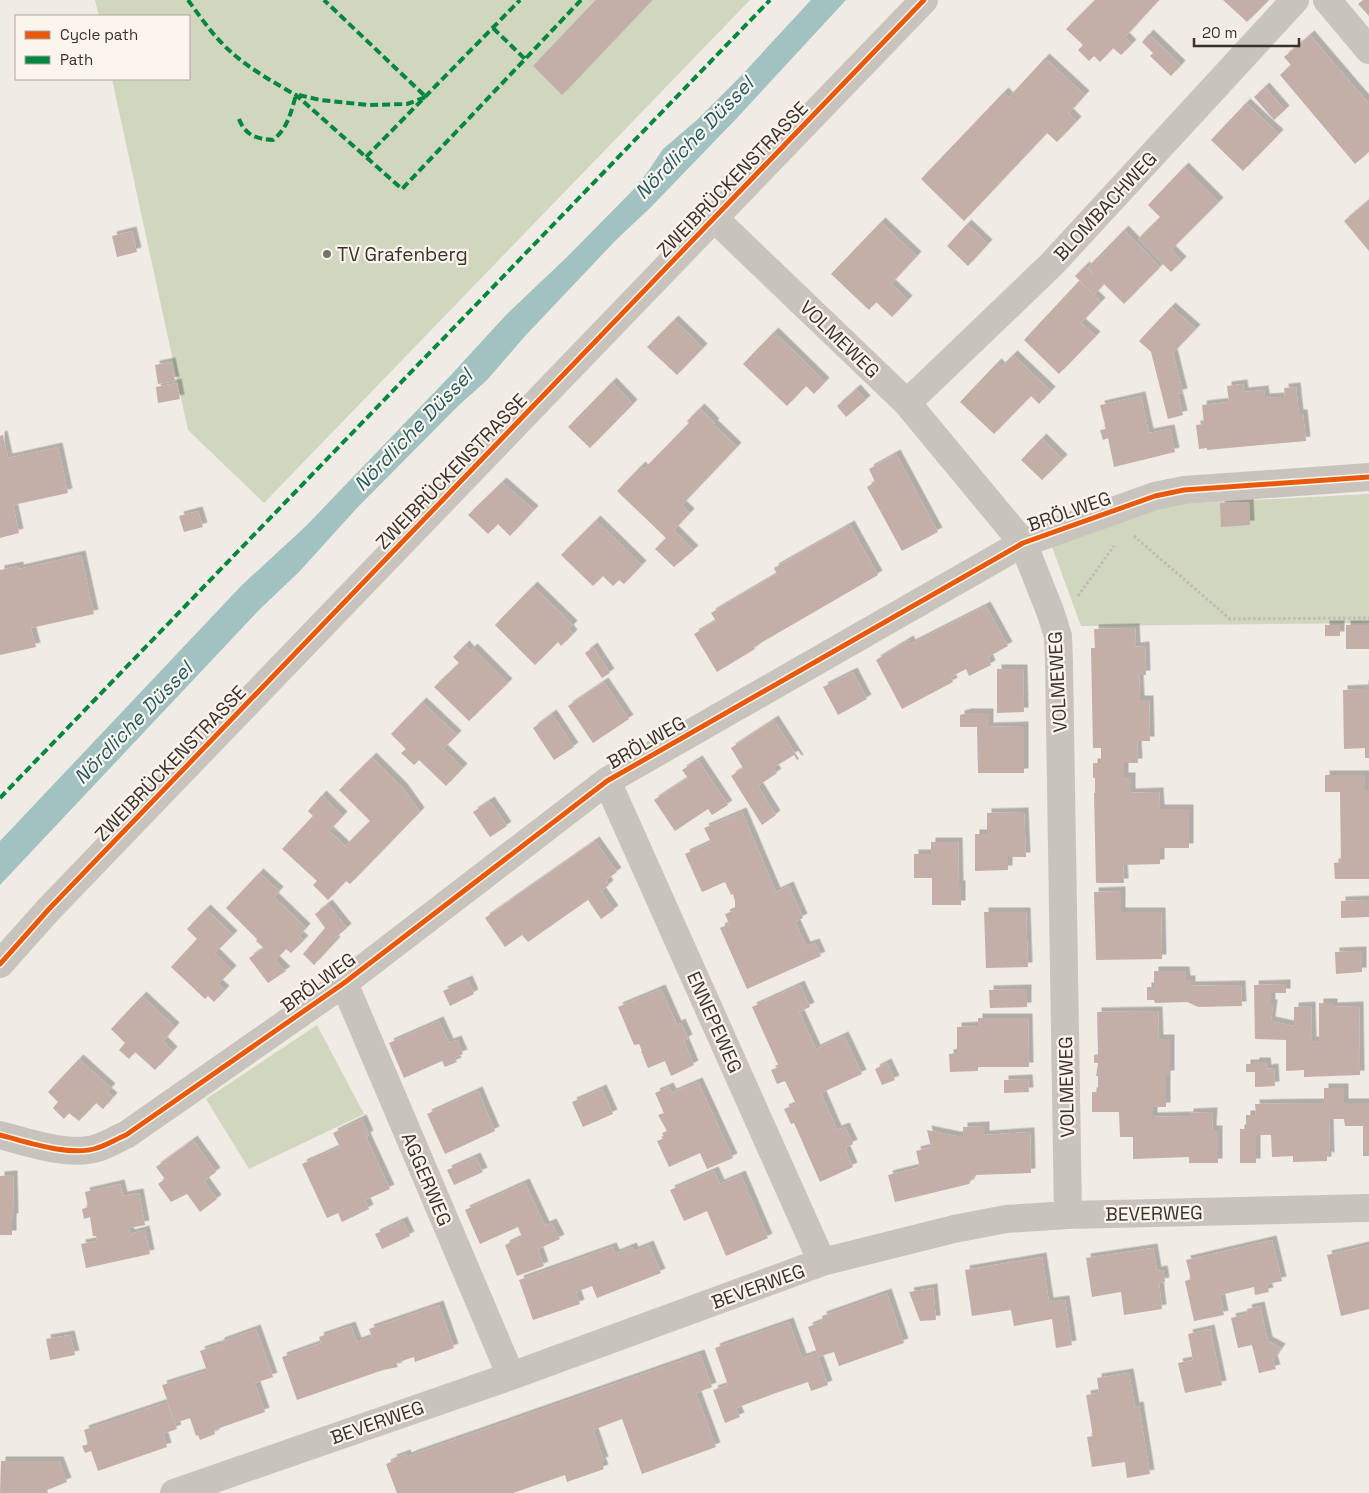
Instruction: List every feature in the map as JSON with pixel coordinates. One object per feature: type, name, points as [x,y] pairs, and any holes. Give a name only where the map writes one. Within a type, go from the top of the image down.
[{"type":"street","name":"ZWEIBRÜCKENSTRASSE","points":[[0,964],[49,909],[924,0]]},
{"type":"street","name":"BLOMBACHWEG","points":[[907,403],[1052,264],[1295,0]]},
{"type":"street","points":[[1327,0],[1369,50]]},
{"type":"street","name":"VOLMEWEG","points":[[715,219],[907,403],[1023,543],[1050,611],[1058,636],[1060,664],[1068,1215]]},
{"type":"street","name":"BRÖLWEG","points":[[0,1135],[53,1148],[76,1150],[96,1148],[126,1135],[344,983],[608,781],[1023,543],[1154,496],[1184,490],[1369,477]]},
{"type":"street","name":"ENNEPEWEG","points":[[608,781],[822,1262]]},
{"type":"street","name":"AGGERWEG","points":[[344,983],[511,1376]]},
{"type":"street","name":"BEVERWEG","points":[[174,1493],[511,1376],[822,1262],[954,1229],[997,1221],[1068,1215],[1369,1208]]},
{"type":"path","points":[[1133,536],[1230,619],[1369,618]]},
{"type":"path","points":[[1050,611],[1072,604],[1115,544]]},
{"type":"green space","name":"TV Grafenberg","points":[[95,0],[750,0],[264,503],[188,430],[112,80],[190,80],[190,15],[99,15]]},
{"type":"green space","points":[[1369,494],[1369,623],[1081,626],[1052,547],[1158,505]]},
{"type":"green space","points":[[317,1025],[364,1114],[249,1169],[206,1099]]},
{"type":"water","name":"Nördliche Düssel","points":[[811,0],[846,0],[736,119],[650,208],[616,240],[526,335],[487,380],[458,406],[356,509],[299,572],[260,609],[0,885],[0,841],[242,585],[306,526],[506,315],[633,190],[663,149],[698,119],[739,78]]},
{"type":"building","points":[[596,0],[652,0],[562,95],[533,66]]},
{"type":"building","points":[[1095,0],[1159,0],[1125,37],[1132,44],[1121,55],[1113,48],[1100,62],[1094,56],[1089,61],[1078,50],[1083,45],[1066,29]]},
{"type":"building","points":[[1223,0],[1269,0],[1247,22]]},
{"type":"building","points":[[1363,0],[1369,0],[1369,16],[1358,4]]},
{"type":"building","points":[[1149,34],[1181,65],[1171,76],[1150,56],[1153,53],[1142,42]]},
{"type":"building","points":[[1310,35],[1369,104],[1369,152],[1355,164],[1280,75],[1291,65],[1284,57]]},
{"type":"building","points":[[1045,58],[1085,95],[1069,113],[1077,121],[1057,142],[1047,133],[964,221],[921,179],[1004,92],[1009,97]]},
{"type":"building","points":[[1265,87],[1285,110],[1274,120],[1254,97]]},
{"type":"building","points":[[1246,103],[1279,134],[1243,171],[1211,140]]},
{"type":"building","points":[[1184,167],[1219,202],[1171,250],[1182,261],[1171,272],[1138,239],[1160,217],[1148,205]]},
{"type":"building","points":[[1369,200],[1369,251],[1344,221]]},
{"type":"building","points":[[881,222],[917,256],[891,284],[908,300],[892,317],[876,302],[869,310],[831,274]]},
{"type":"building","points":[[967,224],[988,244],[968,266],[947,246]]},
{"type":"building","points":[[1124,230],[1160,267],[1124,304],[1104,284],[1094,295],[1075,276],[1085,266],[1095,276],[1088,267]]},
{"type":"building","points":[[132,231],[137,252],[117,257],[112,236]]},
{"type":"building","points":[[1079,281],[1101,302],[1081,323],[1096,336],[1059,374],[1024,340]]},
{"type":"building","points":[[1171,307],[1196,329],[1173,353],[1183,393],[1178,394],[1183,415],[1168,419],[1151,352],[1139,341]]},
{"type":"building","points":[[674,320],[703,348],[677,375],[647,347]]},
{"type":"building","points":[[774,332],[825,382],[814,394],[806,386],[787,406],[743,364]]},
{"type":"building","points":[[1013,355],[1051,391],[1039,404],[1031,396],[994,434],[960,402],[997,363],[1001,367]]},
{"type":"building","points":[[171,362],[175,381],[158,384],[155,365]]},
{"type":"building","points":[[612,382],[633,404],[590,448],[568,427]]},
{"type":"building","points":[[177,383],[180,399],[158,403],[156,387]]},
{"type":"building","points":[[1243,384],[1244,392],[1264,390],[1265,398],[1285,397],[1284,388],[1296,387],[1299,414],[1303,414],[1306,441],[1207,450],[1207,448],[1199,449],[1196,425],[1204,424],[1202,405],[1229,402],[1227,386]]},
{"type":"building","points":[[856,389],[866,400],[846,417],[837,406]]},
{"type":"building","points":[[1141,396],[1149,433],[1170,429],[1175,452],[1114,467],[1108,438],[1103,440],[1100,430],[1106,429],[1100,405]]},
{"type":"building","points":[[700,408],[715,423],[713,424],[737,447],[682,505],[690,513],[674,530],[694,550],[674,567],[655,549],[666,538],[617,491],[641,466],[644,469],[689,423],[687,421]]},
{"type":"building","points":[[3,435],[8,458],[58,447],[68,493],[13,505],[19,533],[0,538],[0,436]]},
{"type":"building","points":[[1042,438],[1063,459],[1042,480],[1021,460]]},
{"type":"building","points":[[896,454],[938,532],[902,551],[867,487],[875,482],[869,469]]},
{"type":"building","points":[[502,482],[534,510],[510,536],[498,524],[488,534],[468,515]]},
{"type":"building","points":[[1249,502],[1250,525],[1221,527],[1220,503]]},
{"type":"building","points":[[198,511],[203,527],[184,532],[179,516]]},
{"type":"building","points":[[596,520],[642,565],[624,584],[619,580],[613,586],[603,576],[593,586],[561,555]]},
{"type":"building","points":[[850,525],[878,575],[754,647],[755,649],[717,672],[694,634],[716,621],[711,613],[777,574],[774,568]]},
{"type":"building","points":[[81,555],[94,614],[31,628],[36,647],[0,655],[0,570],[19,566],[19,569]]},
{"type":"building","points":[[533,586],[573,625],[569,629],[573,634],[561,646],[558,642],[535,665],[495,625]]},
{"type":"building","points":[[986,606],[1008,646],[988,657],[991,665],[969,676],[966,669],[951,677],[953,682],[902,709],[876,660],[909,640],[911,644]]},
{"type":"building","points":[[1325,625],[1340,625],[1340,636],[1325,636]]},
{"type":"building","points":[[1346,625],[1369,625],[1369,649],[1346,649]]},
{"type":"building","points":[[1135,628],[1136,647],[1145,646],[1146,675],[1139,675],[1140,700],[1149,700],[1150,741],[1137,741],[1138,763],[1124,763],[1124,777],[1131,777],[1131,793],[1159,792],[1160,809],[1189,809],[1189,848],[1160,848],[1160,864],[1123,865],[1124,883],[1096,883],[1095,778],[1093,778],[1093,763],[1101,763],[1101,748],[1093,748],[1091,648],[1095,648],[1094,629]]},
{"type":"building","points":[[465,645],[470,651],[473,648],[508,683],[469,721],[434,687],[459,663],[453,657]]},
{"type":"building","points":[[593,647],[610,673],[602,678],[585,653]]},
{"type":"building","points":[[997,669],[1023,669],[1024,712],[997,713]]},
{"type":"building","points":[[853,672],[867,699],[838,715],[823,687]]},
{"type":"building","points":[[604,682],[629,719],[593,743],[568,706]]},
{"type":"building","points":[[1364,685],[1369,685],[1369,758],[1365,758],[1365,748],[1344,749],[1343,690],[1364,689]]},
{"type":"building","points":[[422,702],[457,735],[443,749],[463,768],[446,786],[419,760],[414,765],[401,753],[406,749],[391,734]]},
{"type":"building","points":[[967,713],[989,713],[989,727],[1024,726],[1024,773],[978,773],[977,727],[960,727],[960,715]]},
{"type":"building","points":[[552,714],[574,747],[554,760],[533,728]]},
{"type":"building","points":[[774,720],[799,759],[797,760],[794,755],[773,768],[777,773],[758,786],[776,815],[762,825],[731,776],[743,768],[731,748]]},
{"type":"building","points":[[372,757],[403,788],[420,812],[350,884],[346,881],[328,900],[313,885],[317,881],[282,849],[313,816],[308,811],[322,795],[343,816],[329,831],[345,846],[370,821],[339,790]]},
{"type":"building","points":[[698,760],[728,805],[712,815],[708,809],[675,831],[654,800],[688,778],[682,770]]},
{"type":"building","points":[[1325,775],[1365,775],[1365,790],[1369,790],[1369,879],[1335,879],[1334,863],[1341,862],[1340,792],[1325,792]]},
{"type":"building","points":[[490,801],[507,826],[490,837],[473,812]]},
{"type":"building","points":[[742,812],[776,892],[789,886],[803,918],[795,922],[806,946],[815,943],[821,956],[747,989],[720,928],[729,924],[725,914],[735,910],[733,894],[731,895],[725,882],[702,892],[685,854],[711,842],[704,828]]},
{"type":"building","points":[[1024,812],[1026,857],[1008,857],[1008,870],[975,871],[975,834],[987,834],[987,813]]},
{"type":"building","points":[[595,841],[617,872],[606,880],[609,885],[601,891],[614,910],[601,919],[588,900],[528,942],[522,935],[505,947],[485,918]]},
{"type":"building","points":[[931,842],[958,842],[961,905],[932,905],[932,878],[914,878],[914,854],[931,854]]},
{"type":"building","points":[[259,873],[279,891],[274,897],[306,928],[299,936],[304,940],[291,953],[286,949],[275,960],[286,971],[268,983],[249,958],[264,948],[226,908]]},
{"type":"building","points":[[1121,891],[1121,912],[1161,912],[1162,959],[1096,960],[1094,892]]},
{"type":"building","points":[[1369,900],[1369,917],[1341,918],[1341,901]]},
{"type":"building","points":[[328,904],[347,928],[334,939],[336,941],[314,965],[303,954],[325,928],[315,914]]},
{"type":"building","points":[[206,909],[233,935],[215,953],[232,970],[218,984],[225,990],[214,1002],[208,996],[205,999],[171,967],[197,939],[187,929]]},
{"type":"building","points":[[984,912],[1026,912],[1028,967],[986,968]]},
{"type":"building","points":[[1362,951],[1362,972],[1336,974],[1335,952]]},
{"type":"building","points":[[1154,971],[1185,971],[1186,980],[1191,980],[1191,986],[1241,985],[1242,1006],[1198,1007],[1187,1002],[1155,1003],[1154,1000],[1147,1000],[1147,987],[1154,987]]},
{"type":"building","points":[[468,980],[474,994],[450,1006],[443,991]]},
{"type":"building","points":[[1286,984],[1286,993],[1271,993],[1271,1004],[1273,1004],[1271,1021],[1294,1026],[1294,1007],[1311,1006],[1312,1041],[1319,1041],[1319,1003],[1333,1003],[1333,1007],[1359,1006],[1360,1075],[1304,1077],[1304,1070],[1286,1071],[1286,1040],[1255,1039],[1254,985]]},
{"type":"building","points":[[800,985],[810,1007],[799,1012],[816,1049],[844,1036],[862,1074],[821,1093],[837,1130],[845,1127],[853,1144],[845,1148],[853,1167],[820,1182],[794,1123],[791,1124],[784,1109],[796,1104],[785,1081],[777,1084],[771,1070],[779,1067],[752,1007]]},
{"type":"building","points":[[661,989],[677,1025],[681,1023],[688,1039],[684,1041],[694,1065],[671,1076],[665,1061],[648,1068],[639,1044],[634,1045],[618,1007]]},
{"type":"building","points":[[1027,989],[1027,1007],[990,1008],[989,990]]},
{"type":"building","points":[[142,996],[175,1027],[163,1041],[173,1051],[155,1070],[135,1052],[129,1059],[119,1050],[125,1043],[111,1029]]},
{"type":"building","points":[[1158,1011],[1159,1039],[1170,1039],[1170,1075],[1166,1075],[1166,1107],[1153,1107],[1153,1117],[1189,1116],[1189,1113],[1213,1112],[1212,1130],[1218,1130],[1218,1163],[1189,1163],[1189,1157],[1133,1159],[1133,1137],[1120,1137],[1119,1112],[1092,1112],[1092,1092],[1098,1092],[1098,1076],[1096,1076],[1098,1063],[1094,1063],[1094,1055],[1098,1054],[1097,1012]]},
{"type":"building","points":[[978,1018],[1028,1018],[1029,1067],[978,1067],[978,1071],[950,1072],[949,1054],[957,1053],[957,1027],[978,1026]]},
{"type":"building","points":[[439,1021],[449,1043],[457,1040],[463,1054],[455,1057],[457,1062],[445,1067],[442,1061],[404,1078],[389,1043]]},
{"type":"building","points":[[79,1059],[111,1088],[107,1092],[113,1097],[103,1109],[96,1103],[79,1121],[69,1113],[64,1119],[53,1108],[58,1102],[48,1092]]},
{"type":"building","points":[[1255,1062],[1266,1062],[1267,1069],[1274,1068],[1275,1086],[1255,1087],[1255,1072],[1246,1072],[1246,1064],[1255,1064]]},
{"type":"building","points":[[887,1063],[895,1080],[882,1085],[875,1069]]},
{"type":"building","points":[[1028,1079],[1029,1092],[1004,1093],[1004,1080]]},
{"type":"building","points":[[698,1082],[733,1158],[707,1169],[700,1153],[669,1167],[657,1141],[665,1138],[662,1133],[667,1131],[658,1115],[664,1113],[655,1093],[669,1087],[672,1093]]},
{"type":"building","points":[[1324,1088],[1344,1088],[1344,1103],[1369,1103],[1369,1156],[1363,1156],[1363,1126],[1345,1126],[1344,1119],[1329,1119],[1330,1157],[1327,1156],[1327,1161],[1293,1162],[1293,1156],[1272,1157],[1271,1135],[1256,1135],[1256,1163],[1240,1163],[1240,1129],[1246,1129],[1246,1115],[1256,1115],[1255,1104],[1324,1103]]},
{"type":"building","points":[[602,1089],[613,1114],[583,1127],[572,1102]]},
{"type":"building","points":[[478,1091],[495,1131],[445,1154],[427,1114]]},
{"type":"building","points":[[362,1119],[369,1135],[366,1137],[390,1189],[365,1200],[369,1209],[342,1222],[338,1213],[327,1218],[302,1164],[340,1147],[333,1133]]},
{"type":"building","points":[[985,1126],[985,1135],[1030,1132],[1031,1173],[974,1175],[969,1184],[895,1202],[888,1175],[920,1167],[916,1151],[931,1147],[927,1130],[963,1136],[963,1127]]},
{"type":"building","points":[[193,1140],[216,1172],[204,1181],[217,1199],[200,1212],[187,1194],[171,1202],[158,1184],[165,1179],[156,1167]]},
{"type":"building","points":[[476,1157],[483,1172],[454,1185],[447,1170]]},
{"type":"building","points":[[714,1171],[720,1184],[741,1175],[768,1238],[726,1256],[707,1211],[684,1221],[670,1190]]},
{"type":"building","points":[[13,1175],[14,1218],[12,1218],[12,1235],[0,1235],[0,1176]]},
{"type":"building","points":[[525,1183],[545,1226],[552,1223],[560,1239],[538,1249],[544,1266],[517,1276],[505,1245],[522,1237],[518,1227],[480,1244],[465,1210]]},
{"type":"building","points":[[120,1184],[123,1196],[139,1193],[145,1225],[129,1228],[130,1234],[145,1230],[150,1254],[86,1268],[81,1244],[97,1241],[96,1236],[93,1236],[90,1217],[84,1219],[82,1209],[88,1207],[85,1192]]},
{"type":"building","points":[[403,1221],[410,1236],[382,1249],[375,1234]]},
{"type":"building","points":[[1272,1240],[1282,1281],[1267,1284],[1269,1292],[1255,1295],[1254,1287],[1220,1295],[1224,1315],[1194,1321],[1185,1281],[1191,1279],[1186,1260]]},
{"type":"building","points":[[649,1245],[661,1273],[597,1298],[592,1286],[576,1292],[580,1304],[533,1320],[519,1280],[612,1247],[615,1254],[632,1247],[634,1251]]},
{"type":"building","points":[[1369,1245],[1369,1309],[1341,1316],[1327,1255]]},
{"type":"building","points":[[1153,1248],[1157,1271],[1163,1270],[1165,1282],[1159,1283],[1162,1309],[1124,1315],[1121,1292],[1092,1297],[1086,1258]]},
{"type":"building","points":[[1042,1257],[1049,1302],[1065,1300],[1072,1345],[1056,1348],[1052,1319],[1014,1326],[1011,1310],[972,1316],[965,1270]]},
{"type":"building","points":[[933,1288],[936,1320],[920,1321],[909,1292]]},
{"type":"building","points":[[887,1293],[904,1343],[839,1366],[834,1352],[818,1357],[828,1385],[811,1391],[808,1382],[773,1394],[736,1408],[740,1417],[725,1423],[713,1390],[728,1385],[715,1348],[789,1322],[802,1358],[817,1353],[808,1327],[823,1321],[822,1316]]},
{"type":"building","points":[[439,1305],[454,1348],[415,1362],[414,1357],[396,1363],[398,1367],[383,1370],[297,1400],[282,1357],[321,1343],[319,1337],[351,1326],[357,1342],[372,1337],[369,1329]]},
{"type":"building","points":[[1260,1306],[1268,1341],[1281,1348],[1273,1360],[1276,1369],[1259,1373],[1252,1345],[1238,1348],[1231,1318],[1248,1314],[1247,1309]]},
{"type":"building","points":[[256,1329],[273,1377],[255,1383],[265,1412],[214,1430],[215,1434],[200,1440],[198,1435],[196,1436],[190,1418],[175,1423],[162,1385],[207,1371],[200,1351]]},
{"type":"building","points":[[1210,1329],[1222,1385],[1185,1393],[1178,1363],[1193,1360],[1188,1334]]},
{"type":"building","points":[[70,1335],[75,1355],[50,1360],[46,1339]]},
{"type":"building","points":[[700,1354],[712,1387],[696,1393],[716,1447],[642,1474],[622,1419],[593,1430],[604,1461],[601,1462],[604,1469],[567,1482],[565,1475],[513,1493],[397,1493],[386,1464],[393,1461],[392,1459],[406,1454],[407,1457]]},
{"type":"building","points":[[1129,1373],[1135,1407],[1139,1406],[1150,1474],[1127,1478],[1125,1462],[1092,1467],[1087,1437],[1093,1436],[1086,1395],[1099,1393],[1097,1378]]},
{"type":"building","points":[[167,1402],[177,1429],[163,1434],[167,1447],[98,1471],[91,1451],[85,1453],[82,1446],[88,1444],[84,1430]]},
{"type":"building","points":[[1,1461],[59,1461],[67,1482],[47,1490],[48,1493],[0,1493]]},
{"type":"marked path","points":[[188,0],[213,34],[231,52],[271,81],[296,95],[402,189],[581,0]]},
{"type":"marked path","points":[[299,95],[320,100],[368,105],[407,104],[426,97],[324,0]]},
{"type":"marked path","points":[[366,157],[520,0]]},
{"type":"marked path","points":[[0,798],[770,0]]},
{"type":"marked path","points":[[493,28],[525,59]]},
{"type":"marked path","points":[[239,119],[244,129],[252,135],[261,139],[273,140],[286,125],[296,95]]},
{"type":"cycle path","points":[[0,964],[49,909],[924,0]]},
{"type":"cycle path","points":[[0,1135],[48,1148],[74,1151],[97,1148],[126,1135],[344,983],[607,781],[1023,543],[1155,496],[1184,490],[1369,477]]},
{"type":"place","name":"TV Grafenberg","points":[[327,254]]}]
